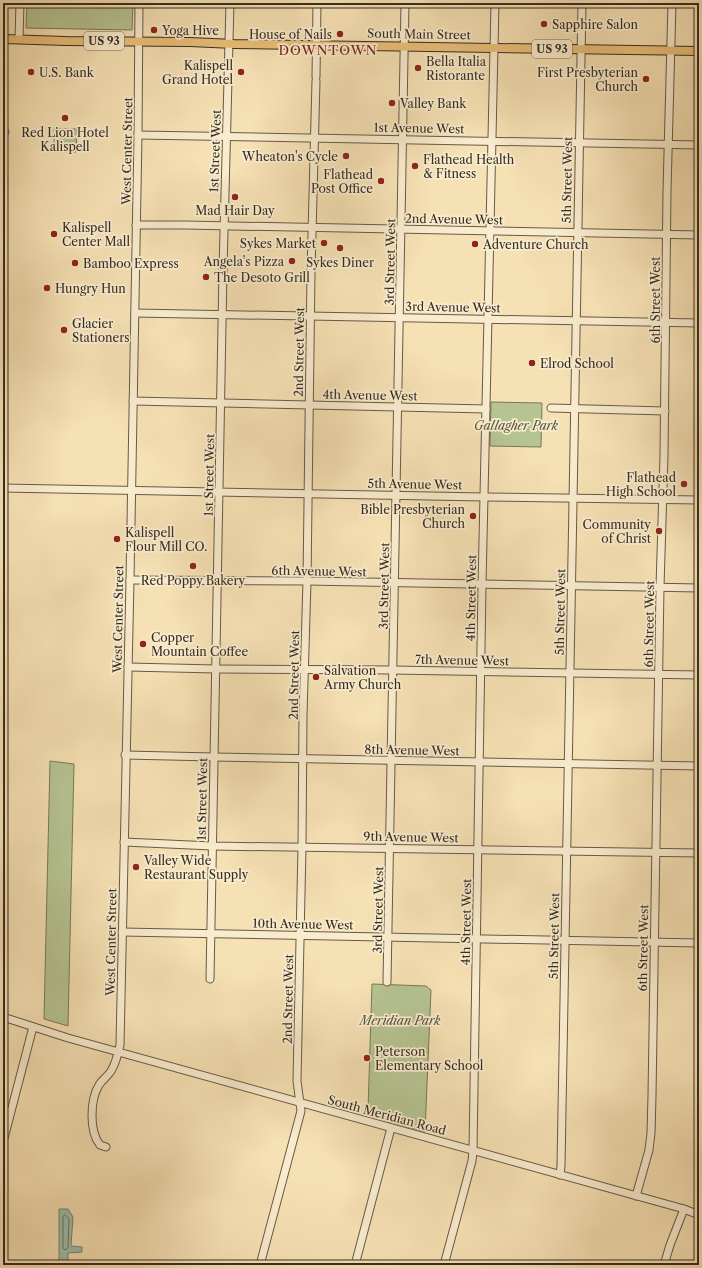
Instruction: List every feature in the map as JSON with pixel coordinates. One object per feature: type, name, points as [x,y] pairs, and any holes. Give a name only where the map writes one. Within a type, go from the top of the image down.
[{"type":"main road","name":"US 93","points":[[3,39],[139,42]]},
{"type":"main road","name":"South Main Street","points":[[139,42],[699,51]]},
{"type":"street","points":[[19,39],[20,3]]},
{"type":"street","name":"West Center Street","points":[[106,1147],[100,1145],[95,1136],[92,1121],[94,1103],[99,1085],[111,1072],[117,1059],[118,1052],[130,580],[139,3]]},
{"type":"street","name":"1st Street West","points":[[210,979],[222,314],[230,3]]},
{"type":"street","name":"2nd Street West","points":[[260,1265],[301,1111],[297,1081],[317,3]]},
{"type":"street","name":"3rd Street West","points":[[387,982],[405,3]]},
{"type":"street","name":"4th Street West","points":[[444,1265],[472,1161],[473,1151],[482,585],[494,3]]},
{"type":"street","name":"5th Street West","points":[[560,1175],[582,3]]},
{"type":"street","name":"6th Street West","points":[[636,1196],[646,1160],[651,1133],[660,587],[665,412],[666,234],[672,3]]},
{"type":"street","name":"1st Avenue West","points":[[138,135],[699,145]]},
{"type":"street","name":"2nd Avenue West","points":[[136,225],[699,235]]},
{"type":"street","name":"3rd Avenue West","points":[[135,313],[699,323]]},
{"type":"street","name":"4th Avenue West","points":[[133,401],[486,409]]},
{"type":"street","points":[[551,408],[665,412]]},
{"type":"street","name":"5th Avenue West","points":[[3,488],[699,500]]},
{"type":"street","name":"6th Avenue West","points":[[130,580],[307,581],[571,587],[699,588]]},
{"type":"street","name":"7th Avenue West","points":[[128,667],[699,675]]},
{"type":"street","name":"8th Avenue West","points":[[125,754],[303,759],[699,766]]},
{"type":"street","name":"9th Avenue West","points":[[124,842],[212,846],[699,853]]},
{"type":"street","name":"10th Avenue West","points":[[122,932],[699,943]]},
{"type":"street","name":"South Meridian Road","points":[[3,1017],[68,1038],[636,1196],[699,1215]]},
{"type":"street","points":[[3,1142],[33,1027]]},
{"type":"street","points":[[355,1265],[391,1128]]},
{"type":"street","points":[[664,1265],[684,1210]]},
{"type":"green space","points":[[27,3],[133,3],[132,30],[26,28]]},
{"type":"green space","points":[[54,129],[77,129],[76,152],[54,152]]},
{"type":"green space","name":"Gallagher Park","points":[[491,402],[542,403],[541,447],[490,446]]},
{"type":"green space","points":[[50,761],[74,764],[68,1026],[44,1019]]},
{"type":"green space","name":"Meridian Park","points":[[372,984],[426,986],[431,990],[425,1132],[384,1120],[381,1114],[368,1110]]},
{"type":"water","points":[[59,1209],[68,1209],[73,1217],[71,1246],[82,1247],[82,1252],[68,1253],[68,1265],[59,1265]]},
{"type":"place","name":"Sapphire Salon","points":[[544,24]]},
{"type":"place","name":"Yoga Hive","points":[[154,30]]},
{"type":"place","name":"House of Nails","points":[[340,34]]},
{"type":"place","name":"Bella Italia Ristorante","points":[[418,68]]},
{"type":"place","name":"U.S. Bank","points":[[31,72]]},
{"type":"place","name":"Kalispell Grand Hotel","points":[[241,72]]},
{"type":"place","name":"First Presbyterian Church","points":[[646,79]]},
{"type":"place","name":"Valley Bank","points":[[392,103]]},
{"type":"place","name":"Red Lion Hotel Kalispell","points":[[65,118]]},
{"type":"place","name":"Wheaton's Cycle","points":[[346,156]]},
{"type":"place","name":"Flathead Health & Fitness","points":[[415,166]]},
{"type":"place","name":"Flathead Post Office","points":[[381,181]]},
{"type":"place","name":"Mad Hair Day","points":[[235,197]]},
{"type":"place","name":"Kalispell Center Mall","points":[[54,234]]},
{"type":"place","name":"Sykes Market","points":[[324,243]]},
{"type":"place","name":"Adventure Church","points":[[475,244]]},
{"type":"place","name":"Sykes Diner","points":[[340,248]]},
{"type":"place","name":"Angela's Pizza","points":[[292,261]]},
{"type":"place","name":"Bamboo Express","points":[[75,263]]},
{"type":"place","name":"The Desoto Grill","points":[[206,277]]},
{"type":"place","name":"Hungry Hun","points":[[47,288]]},
{"type":"place","name":"Glacier Stationers","points":[[64,330]]},
{"type":"place","name":"Elrod School","points":[[532,363]]},
{"type":"place","name":"Flathead High School","points":[[684,484]]},
{"type":"place","name":"Bible Presbyterian Church","points":[[473,516]]},
{"type":"place","name":"Community of Christ","points":[[659,531]]},
{"type":"place","name":"Kalispell Flour Mill CO.","points":[[117,539]]},
{"type":"place","name":"Red Poppy Bakery","points":[[193,566]]},
{"type":"place","name":"Copper Mountain Coffee","points":[[143,644]]},
{"type":"place","name":"Salvation Army Church","points":[[316,677]]},
{"type":"place","name":"Valley Wide Restaurant Supply","points":[[136,867]]},
{"type":"place","name":"Peterson Elementary School","points":[[367,1058]]},
{"type":"district","name":"DOWNTOWN","points":[[328,50]]}]
